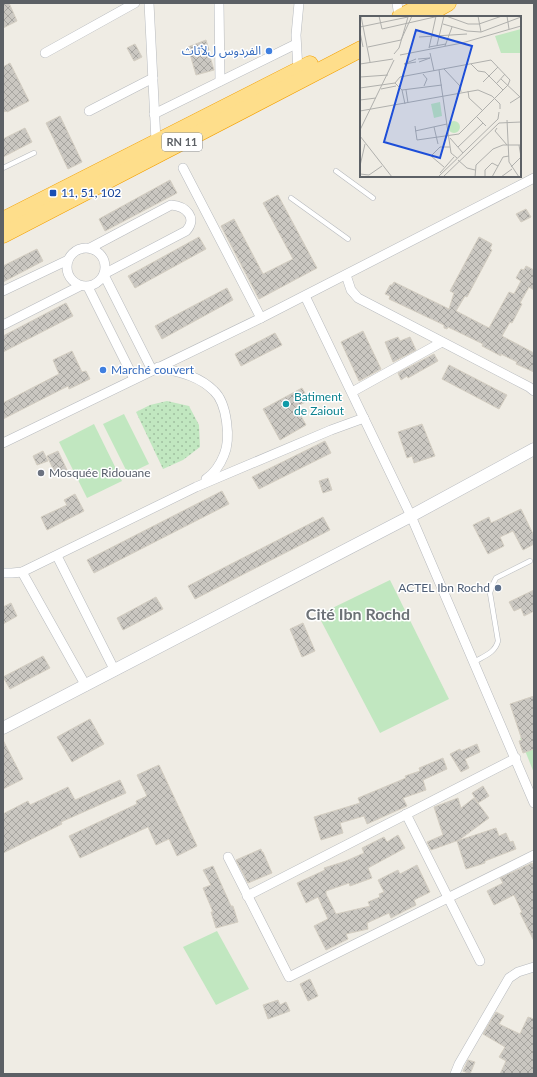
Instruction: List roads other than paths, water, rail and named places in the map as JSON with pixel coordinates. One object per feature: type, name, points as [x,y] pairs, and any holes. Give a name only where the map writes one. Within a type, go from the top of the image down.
[{"type":"highway","points":[[402,16],[427,3]]},
{"type":"highway","points":[[425,16],[448,3]]},
{"type":"highway","name":"RN 11","points":[[3,220],[360,39]]},
{"type":"highway","name":"RN 11","points":[[3,235],[360,50]]},
{"type":"street","points":[[45,53],[135,3]]},
{"type":"street","points":[[149,3],[156,141]]},
{"type":"street","points":[[219,3],[220,81]]},
{"type":"street","points":[[298,70],[296,35],[299,3]]},
{"type":"street","points":[[397,3],[400,16]]},
{"type":"street","points":[[154,114],[296,44]]},
{"type":"street","points":[[89,111],[153,78]]},
{"type":"street","points":[[183,168],[261,318]]},
{"type":"street","points":[[3,443],[261,318],[534,178]]},
{"type":"street","points":[[3,291],[68,260],[76,251],[90,248],[171,205],[178,206],[190,215],[190,227],[186,231],[104,274],[97,283],[84,286],[3,325]]},
{"type":"street","points":[[90,248],[101,255],[105,267],[104,274],[155,369]]},
{"type":"street","points":[[68,260],[67,273],[75,283],[84,286],[134,379]]},
{"type":"street","points":[[346,275],[351,290],[358,298],[529,387],[534,391]]},
{"type":"street","points":[[305,296],[412,516],[534,803]]},
{"type":"street","points":[[352,392],[442,342]]},
{"type":"street","points":[[155,369],[195,377],[215,391],[223,407],[228,430],[225,454],[215,472],[196,487]]},
{"type":"street","points":[[3,573],[22,572],[196,487],[331,430],[364,418]]},
{"type":"street","points":[[3,728],[412,516],[534,449]]},
{"type":"street","points":[[57,556],[115,671]]},
{"type":"street","points":[[22,572],[86,686]]},
{"type":"street","points":[[247,896],[516,758]]},
{"type":"street","points":[[406,814],[480,961]]},
{"type":"street","points":[[228,857],[289,977],[534,854]]},
{"type":"street","points":[[455,1074],[509,978],[518,972],[534,967]]},
{"type":"lane","points":[[3,168],[34,153]]},
{"type":"lane","points":[[336,171],[373,198]]},
{"type":"lane","points":[[291,198],[348,239]]},
{"type":"lane","points":[[474,662],[494,650],[497,646],[498,641],[490,593],[496,578],[530,561]]},
{"type":"place","name":"الفردوس لﻷثاث","points":[[269,51]]},
{"type":"place","name":"11, 51, 102","points":[[53,193]]},
{"type":"place","name":"Marché couvert","points":[[103,370]]},
{"type":"place","name":"Batiment de Zaiout","points":[[286,404]]},
{"type":"place","name":"Mosquée Ridouane","points":[[41,473]]},
{"type":"place","name":"ACTEL Ibn Rochd","points":[[498,588]]},
{"type":"district","name":"Cité Ibn Rochd","points":[[358,614]]}]
